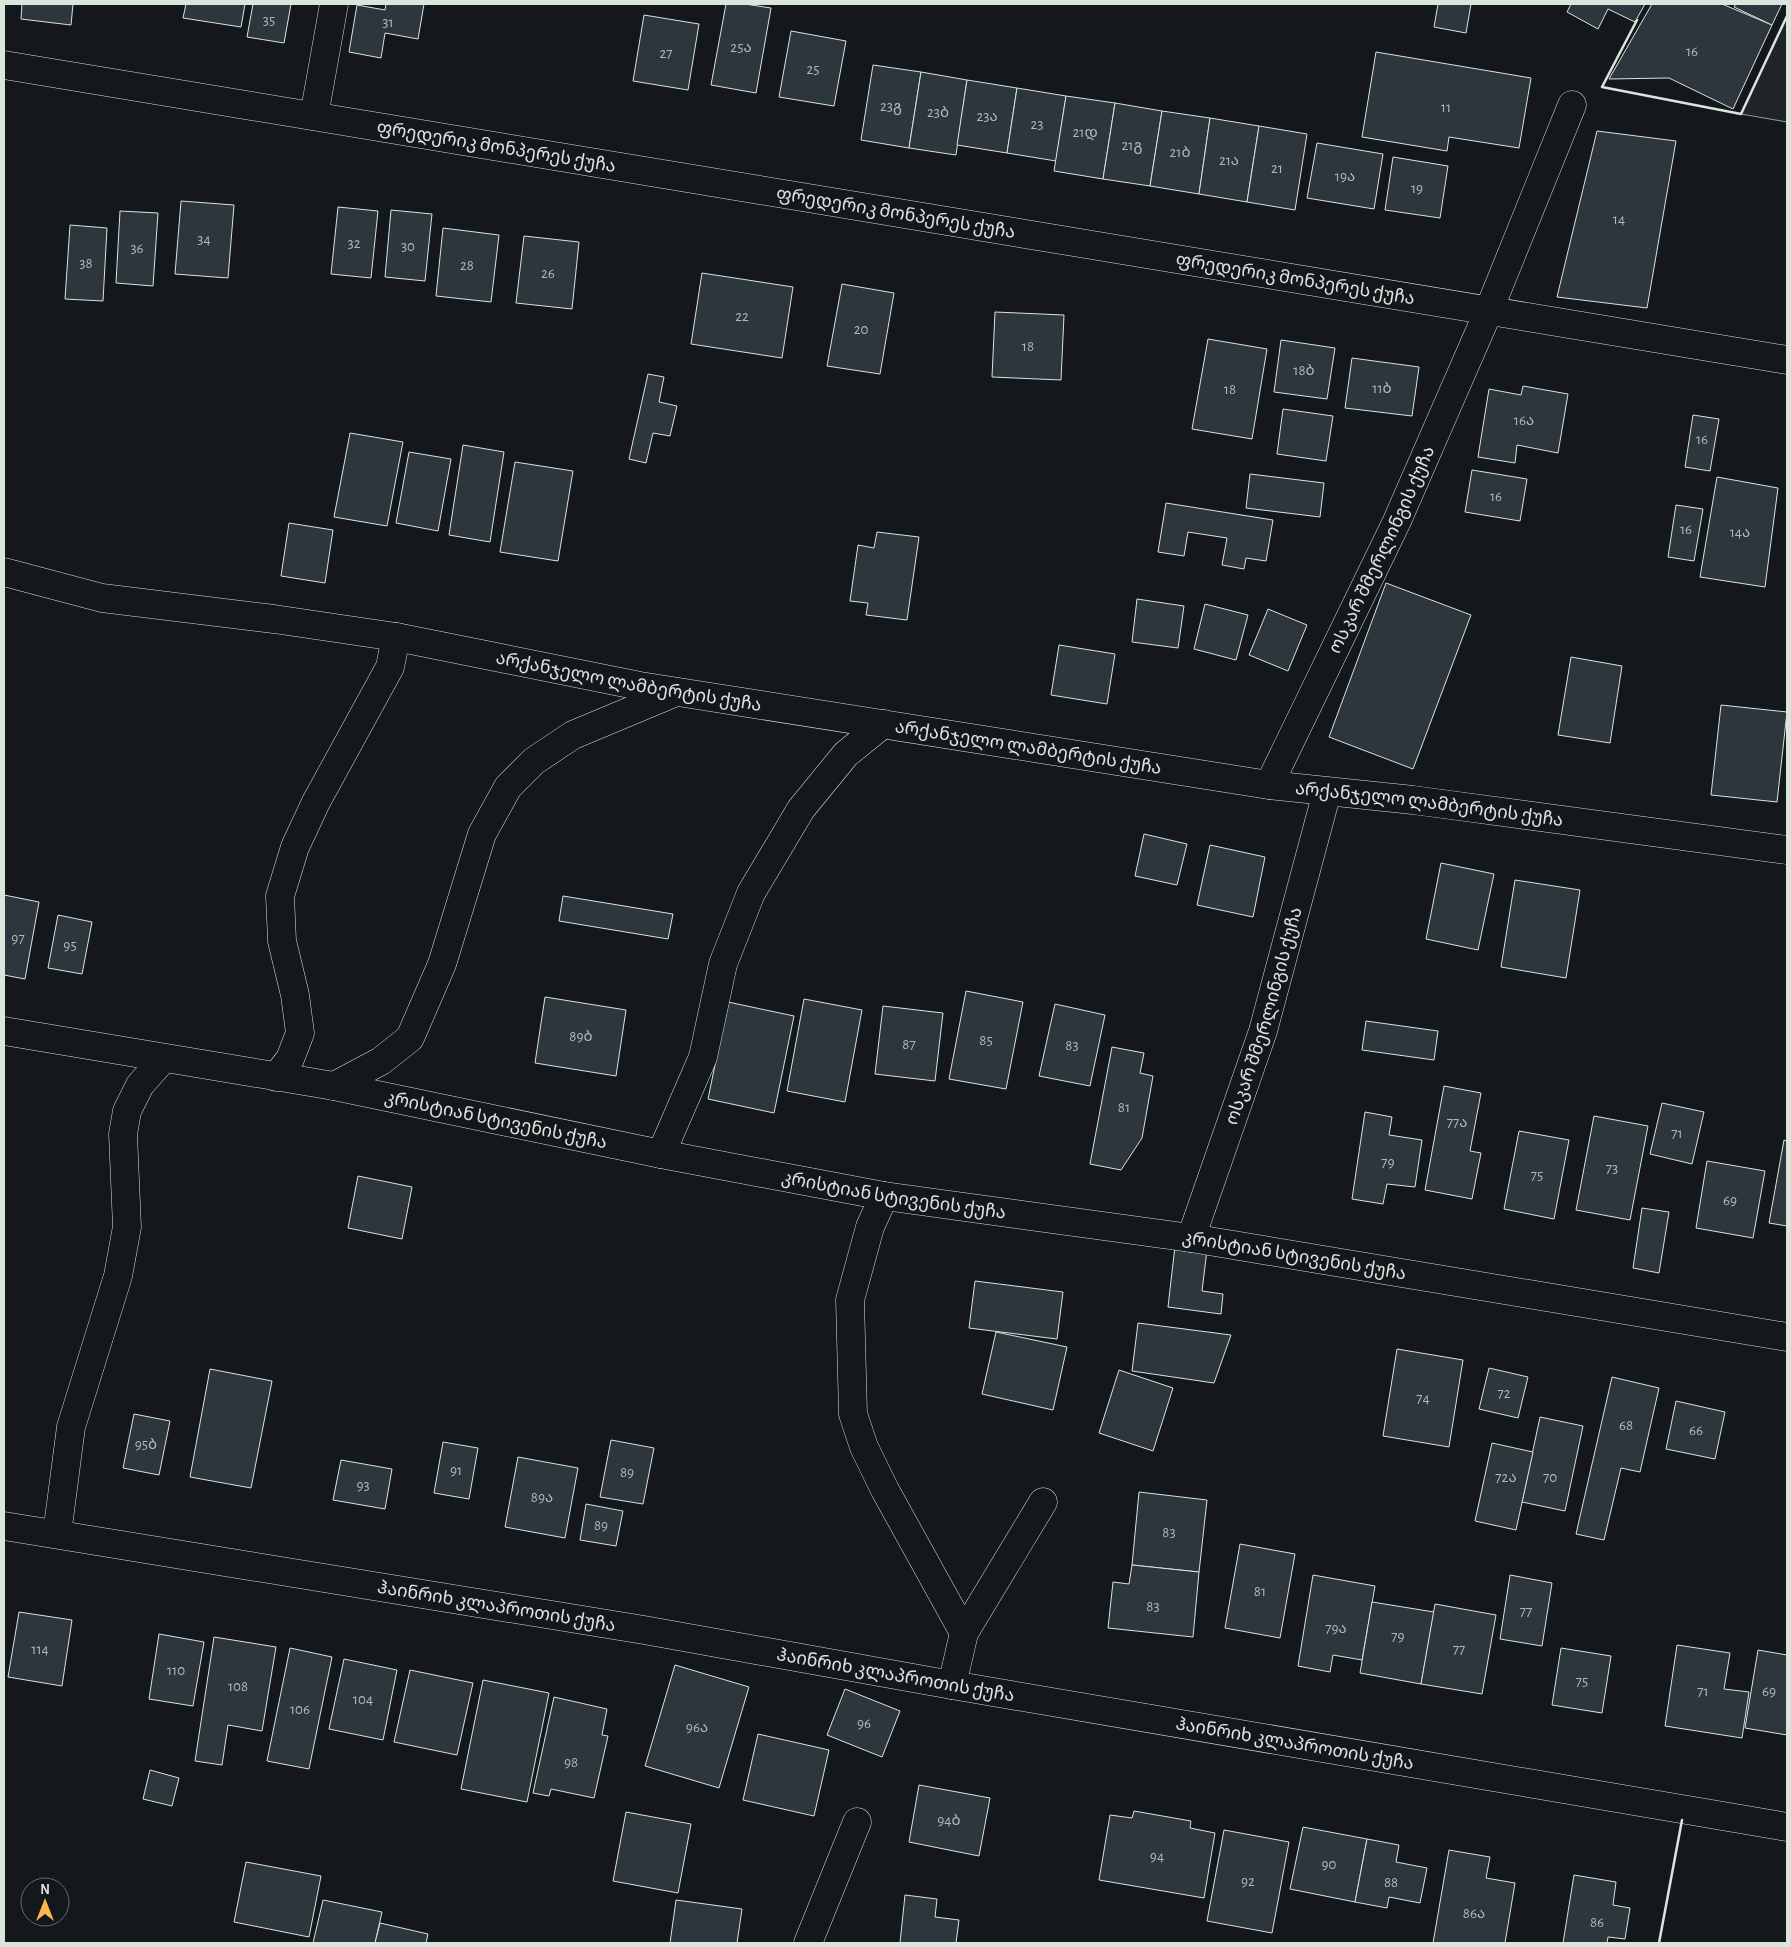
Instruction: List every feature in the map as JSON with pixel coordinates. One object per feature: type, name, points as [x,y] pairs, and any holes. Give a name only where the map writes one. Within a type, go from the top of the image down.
[{"type":"street","points":[[314,116],[334,4]]},
{"type":"street","name":"ფრედერიკ მონპერეს ქუჩა","points":[[4,66],[1787,360]]},
{"type":"street","name":"ოსკარ შმერლინგის ქუჩა","points":[[1270,785],[1396,521],[1489,310],[1572,105]]},
{"type":"street","name":"არქანჯელო ლამბერტის ქუჩა","points":[[4,572],[102,598],[274,619],[396,637],[640,686],[1270,785],[1423,801],[1787,850]]},
{"type":"street","points":[[276,1077],[290,1059],[300,1033],[296,995],[282,942],[280,896],[296,847],[316,802],[390,667],[396,637]]},
{"type":"street","points":[[334,1086],[381,1061],[410,1038],[442,964],[482,834],[508,787],[534,761],[573,735],[678,691]]},
{"type":"street","points":[[661,1154],[703,1058],[723,964],[751,893],[801,808],[846,754],[883,724]]},
{"type":"street","name":"ოსკარ შმერლინგის ქუჩა","points":[[1191,1238],[1263,1031],[1327,792]]},
{"type":"street","name":"კრისტიან სტივენის ქუჩა","points":[[4,1031],[334,1086],[661,1154],[884,1196],[1191,1238],[1787,1337]]},
{"type":"street","points":[[57,1534],[71,1427],[118,1276],[127,1227],[123,1134],[127,1111],[140,1085],[163,1059]]},
{"type":"street","points":[[884,1196],[870,1227],[850,1300],[853,1414],[864,1447],[885,1490],[964,1633]]},
{"type":"street","points":[[952,1685],[964,1633],[1043,1502]]},
{"type":"street","name":"ჰაინრიხ კლაპროთის ქუჩა","points":[[4,1526],[644,1630],[952,1685],[1787,1827]]},
{"type":"street","points":[[808,1943],[857,1822]]},
{"type":"shaded area","points":[[1787,16],[1787,122],[1741,114]]},
{"type":"building","points":[[22,4],[73,4],[71,25],[21,19]]},
{"type":"building","points":[[186,4],[245,4],[241,27],[183,18]]},
{"type":"building","points":[[253,4],[291,4],[284,43],[247,37]]},
{"type":"building","points":[[386,4],[424,4],[418,39],[385,33],[381,58],[349,52],[357,5],[385,10]]},
{"type":"building","points":[[726,4],[745,4],[771,8],[756,93],[711,85]]},
{"type":"building","points":[[1438,4],[1471,4],[1466,33],[1434,27]]},
{"type":"building","points":[[1571,4],[1645,4],[1635,22],[1608,9],[1598,29],[1567,12]]},
{"type":"building","points":[[1652,4],[1722,4],[1772,25],[1733,109],[1669,78],[1609,79]]},
{"type":"building","points":[[1736,4],[1782,4],[1772,25],[1734,7]]},
{"type":"building","points":[[644,15],[699,24],[688,90],[633,81]]},
{"type":"building","points":[[791,31],[846,41],[834,106],[779,97]]},
{"type":"building","points":[[1376,52],[1531,78],[1519,148],[1449,137],[1447,151],[1362,137]]},
{"type":"building","points":[[873,65],[921,72],[909,148],[861,140]]},
{"type":"building","points":[[921,72],[967,80],[956,155],[909,148]]},
{"type":"building","points":[[967,80],[1017,88],[1007,153],[957,145]]},
{"type":"building","points":[[1017,88],[1066,96],[1056,161],[1007,153]]},
{"type":"building","points":[[1066,96],[1115,103],[1103,179],[1054,171]]},
{"type":"building","points":[[1115,103],[1162,111],[1150,186],[1103,179]]},
{"type":"building","points":[[1162,111],[1210,118],[1199,194],[1150,186]]},
{"type":"building","points":[[1210,118],[1259,126],[1247,202],[1199,194]]},
{"type":"building","points":[[1259,126],[1307,134],[1295,210],[1247,202]]},
{"type":"building","points":[[1597,131],[1676,141],[1647,308],[1557,297]]},
{"type":"building","points":[[1317,143],[1383,154],[1374,209],[1307,198]]},
{"type":"building","points":[[1393,157],[1448,166],[1440,218],[1385,210]]},
{"type":"building","points":[[181,201],[234,205],[228,278],[175,274]]},
{"type":"building","points":[[338,207],[378,211],[371,278],[331,274]]},
{"type":"building","points":[[391,210],[432,214],[425,281],[385,277]]},
{"type":"building","points":[[120,211],[158,213],[153,286],[116,283]]},
{"type":"building","points":[[70,225],[107,228],[103,301],[65,299]]},
{"type":"building","points":[[443,228],[499,235],[491,302],[436,296]]},
{"type":"building","points":[[524,236],[579,242],[572,309],[516,303]]},
{"type":"building","points":[[702,273],[793,287],[782,358],[691,344]]},
{"type":"building","points":[[842,284],[894,293],[880,374],[827,366]]},
{"type":"building","points":[[995,312],[1064,315],[1061,380],[992,377]]},
{"type":"building","points":[[1208,339],[1267,349],[1252,439],[1192,429]]},
{"type":"building","points":[[1281,340],[1335,348],[1327,399],[1274,392]]},
{"type":"building","points":[[1352,358],[1419,367],[1412,416],[1345,408]]},
{"type":"building","points":[[648,374],[664,377],[659,402],[677,406],[670,436],[653,433],[646,463],[629,459]]},
{"type":"building","points":[[1523,386],[1568,394],[1558,453],[1517,445],[1515,463],[1478,457],[1489,389],[1521,395]]},
{"type":"building","points":[[1283,409],[1333,416],[1326,461],[1277,454]]},
{"type":"building","points":[[1693,415],[1719,419],[1710,471],[1685,467]]},
{"type":"building","points":[[350,433],[403,442],[387,526],[334,517]]},
{"type":"building","points":[[463,445],[504,452],[490,542],[449,535]]},
{"type":"building","points":[[409,452],[451,459],[438,531],[396,523]]},
{"type":"building","points":[[515,462],[573,471],[558,561],[500,552]]},
{"type":"building","points":[[1472,470],[1527,479],[1520,521],[1465,512]]},
{"type":"building","points":[[1250,474],[1324,483],[1320,517],[1246,508]]},
{"type":"building","points":[[1717,477],[1778,488],[1765,587],[1700,577]]},
{"type":"building","points":[[1166,503],[1273,520],[1266,561],[1246,558],[1244,569],[1222,565],[1227,538],[1188,532],[1184,556],[1158,552]]},
{"type":"building","points":[[1676,505],[1703,509],[1694,561],[1668,557]]},
{"type":"building","points":[[289,523],[333,530],[325,583],[281,576]]},
{"type":"building","points":[[877,532],[919,537],[907,620],[866,615],[868,603],[850,601],[858,545],[874,548]]},
{"type":"building","points":[[1386,583],[1471,615],[1413,769],[1329,737]]},
{"type":"building","points":[[1137,599],[1184,606],[1178,648],[1132,642]]},
{"type":"building","points":[[1205,604],[1248,615],[1236,660],[1194,649]]},
{"type":"building","points":[[1268,609],[1307,625],[1288,671],[1249,655]]},
{"type":"building","points":[[1059,645],[1115,654],[1107,704],[1051,695]]},
{"type":"building","points":[[1571,657],[1622,666],[1610,743],[1558,735]]},
{"type":"building","points":[[1721,705],[1787,712],[1777,802],[1711,795]]},
{"type":"building","points":[[1144,834],[1187,844],[1177,885],[1135,876]]},
{"type":"building","points":[[1210,845],[1265,857],[1253,917],[1197,905]]},
{"type":"building","points":[[1441,863],[1494,874],[1478,950],[1426,939]]},
{"type":"building","points":[[1515,880],[1580,890],[1566,978],[1501,967]]},
{"type":"building","points":[[4,895],[39,902],[25,979],[4,975]]},
{"type":"building","points":[[563,896],[673,914],[668,939],[559,921]]},
{"type":"building","points":[[58,915],[92,922],[82,974],[48,968]]},
{"type":"building","points":[[966,991],[1023,1002],[1006,1089],[949,1079]]},
{"type":"building","points":[[545,997],[626,1010],[616,1076],[535,1063]]},
{"type":"building","points":[[804,999],[862,1010],[845,1102],[787,1091]]},
{"type":"building","points":[[728,1002],[794,1016],[774,1113],[708,1099]]},
{"type":"building","points":[[1055,1004],[1105,1015],[1090,1086],[1039,1076]]},
{"type":"building","points":[[883,1006],[943,1013],[935,1081],[875,1074]]},
{"type":"building","points":[[1366,1021],[1438,1031],[1434,1060],[1362,1050]]},
{"type":"building","points":[[1112,1047],[1144,1053],[1140,1073],[1153,1076],[1142,1138],[1121,1170],[1090,1164]]},
{"type":"building","points":[[1444,1086],[1481,1093],[1470,1151],[1481,1153],[1472,1199],[1425,1190]]},
{"type":"building","points":[[1662,1103],[1704,1112],[1692,1164],[1650,1154]]},
{"type":"building","points":[[1365,1112],[1392,1117],[1389,1135],[1422,1140],[1415,1187],[1387,1184],[1383,1204],[1352,1199]]},
{"type":"building","points":[[1594,1116],[1648,1126],[1630,1220],[1576,1210]]},
{"type":"building","points":[[1519,1131],[1569,1140],[1554,1219],[1504,1209]]},
{"type":"building","points":[[1784,1140],[1787,1141],[1787,1226],[1769,1223]]},
{"type":"building","points":[[1707,1161],[1765,1171],[1753,1238],[1696,1228]]},
{"type":"building","points":[[358,1176],[412,1187],[402,1239],[348,1228]]},
{"type":"building","points":[[1642,1208],[1669,1212],[1659,1273],[1633,1268]]},
{"type":"building","points":[[1175,1246],[1207,1250],[1202,1291],[1223,1294],[1221,1314],[1168,1307]]},
{"type":"building","points":[[975,1281],[1063,1292],[1057,1339],[969,1328]]},
{"type":"building","points":[[1138,1323],[1231,1335],[1214,1383],[1132,1371]]},
{"type":"building","points":[[996,1332],[1067,1347],[1053,1410],[982,1394]]},
{"type":"building","points":[[1397,1349],[1463,1360],[1449,1447],[1383,1436]]},
{"type":"building","points":[[1489,1368],[1528,1377],[1518,1418],[1479,1409]]},
{"type":"building","points":[[210,1369],[272,1381],[251,1488],[190,1477]]},
{"type":"building","points":[[1119,1370],[1173,1388],[1153,1451],[1099,1433]]},
{"type":"building","points":[[1612,1377],[1659,1388],[1640,1472],[1621,1468],[1604,1540],[1576,1534]]},
{"type":"building","points":[[1676,1401],[1725,1412],[1715,1459],[1666,1449]]},
{"type":"building","points":[[134,1414],[170,1421],[159,1475],[123,1468]]},
{"type":"building","points":[[1540,1417],[1583,1426],[1565,1511],[1522,1502]]},
{"type":"building","points":[[611,1440],[654,1448],[643,1504],[600,1497]]},
{"type":"building","points":[[443,1442],[478,1448],[469,1499],[434,1493]]},
{"type":"building","points":[[1492,1443],[1533,1452],[1516,1530],[1475,1521]]},
{"type":"building","points":[[518,1457],[578,1468],[565,1538],[505,1527]]},
{"type":"building","points":[[341,1460],[392,1469],[385,1509],[333,1500]]},
{"type":"building","points":[[1139,1492],[1207,1500],[1199,1572],[1132,1565]]},
{"type":"building","points":[[586,1504],[623,1511],[616,1546],[580,1540]]},
{"type":"building","points":[[1240,1544],[1295,1554],[1280,1638],[1225,1628]]},
{"type":"building","points":[[1132,1565],[1199,1572],[1193,1637],[1108,1628],[1113,1582],[1129,1584]]},
{"type":"building","points":[[1313,1575],[1375,1586],[1362,1660],[1333,1655],[1330,1672],[1298,1666]]},
{"type":"building","points":[[1510,1575],[1552,1583],[1542,1646],[1500,1639]]},
{"type":"building","points":[[1372,1602],[1434,1612],[1421,1684],[1360,1673]]},
{"type":"building","points":[[1435,1604],[1496,1615],[1482,1694],[1421,1684]]},
{"type":"building","points":[[19,1612],[72,1620],[62,1686],[8,1677]]},
{"type":"building","points":[[159,1634],[204,1642],[193,1706],[149,1699]]},
{"type":"building","points":[[214,1637],[276,1647],[262,1731],[228,1725],[222,1765],[195,1761]]},
{"type":"building","points":[[1677,1645],[1730,1653],[1724,1689],[1749,1692],[1742,1738],[1665,1726]]},
{"type":"building","points":[[290,1648],[332,1657],[309,1769],[267,1761]]},
{"type":"building","points":[[1561,1648],[1611,1656],[1602,1713],[1552,1705]]},
{"type":"building","points":[[1758,1650],[1787,1655],[1787,1735],[1745,1728]]},
{"type":"building","points":[[344,1659],[397,1670],[383,1740],[329,1729]]},
{"type":"building","points":[[675,1665],[749,1687],[719,1788],[645,1766]]},
{"type":"building","points":[[410,1670],[473,1683],[457,1755],[394,1742]]},
{"type":"building","points":[[483,1680],[549,1693],[527,1802],[461,1789]]},
{"type":"building","points":[[845,1689],[900,1711],[882,1757],[827,1735]]},
{"type":"building","points":[[554,1697],[607,1709],[602,1735],[608,1736],[594,1798],[551,1789],[549,1796],[533,1793]]},
{"type":"building","points":[[758,1734],[829,1750],[814,1816],[743,1800]]},
{"type":"building","points":[[150,1770],[179,1778],[172,1806],[143,1799]]},
{"type":"building","points":[[919,1785],[990,1798],[979,1856],[909,1842]]},
{"type":"building","points":[[1134,1811],[1191,1821],[1190,1828],[1215,1833],[1204,1898],[1099,1880],[1110,1815],[1132,1818]]},
{"type":"building","points":[[626,1812],[691,1824],[678,1893],[613,1881]]},
{"type":"building","points":[[1303,1827],[1367,1839],[1355,1902],[1290,1889]]},
{"type":"building","points":[[1224,1830],[1289,1842],[1272,1933],[1207,1921]]},
{"type":"building","points":[[1367,1839],[1399,1845],[1396,1862],[1427,1868],[1420,1903],[1389,1897],[1387,1908],[1355,1902]]},
{"type":"building","points":[[1449,1850],[1490,1857],[1486,1878],[1515,1883],[1505,1943],[1433,1943]]},
{"type":"building","points":[[246,1862],[321,1876],[309,1937],[234,1922]]},
{"type":"building","points":[[1574,1875],[1616,1882],[1613,1905],[1630,1908],[1625,1939],[1608,1937],[1607,1943],[1563,1943]]},
{"type":"building","points":[[905,1895],[937,1899],[935,1917],[959,1920],[956,1943],[900,1943]]},
{"type":"building","points":[[323,1900],[382,1912],[375,1943],[313,1943]]},
{"type":"building","points":[[676,1900],[742,1909],[737,1943],[670,1943]]},
{"type":"building","points":[[380,1923],[428,1934],[426,1943],[375,1943]]},
{"type":"wall","points":[[1637,20],[1602,87],[1741,114],[1787,16]]},
{"type":"wall","points":[[1659,1943],[1682,1820]]}]
